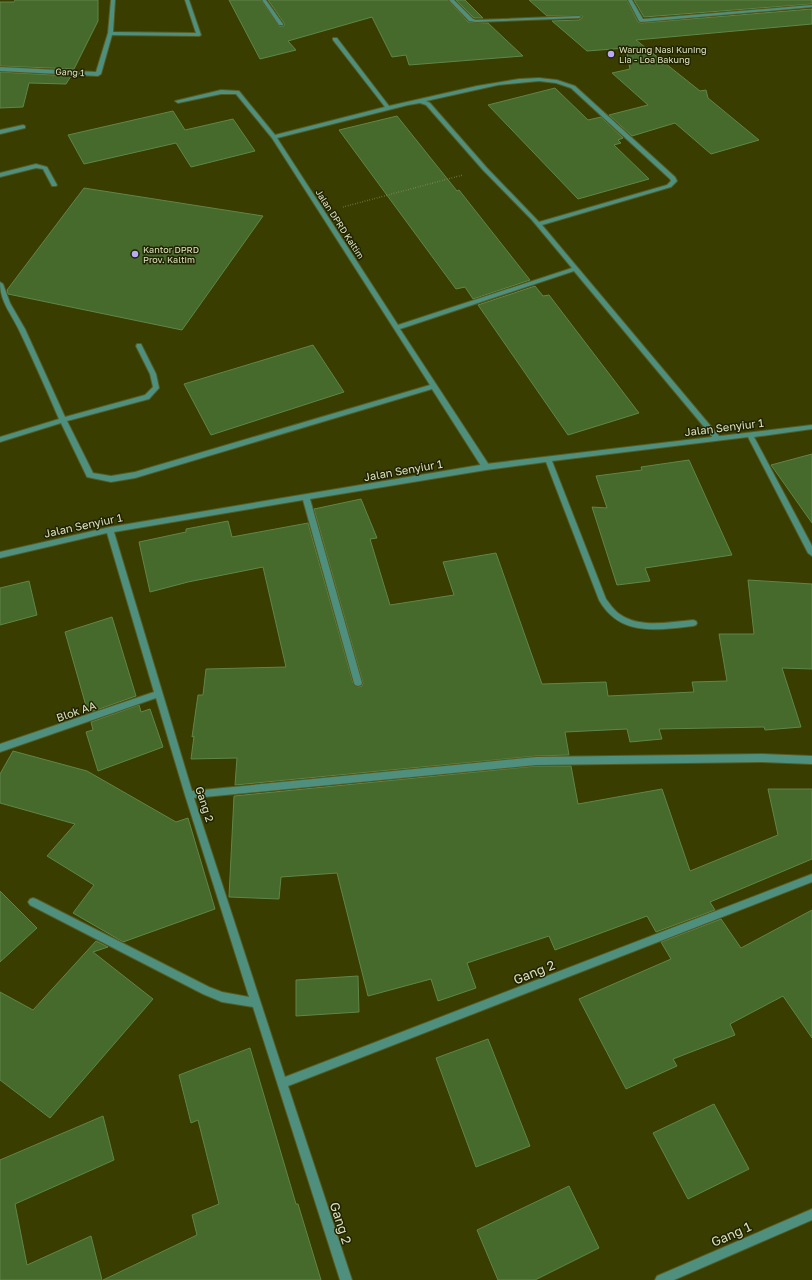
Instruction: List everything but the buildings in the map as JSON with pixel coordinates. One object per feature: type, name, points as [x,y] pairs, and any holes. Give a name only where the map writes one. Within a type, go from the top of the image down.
[{"type":"street","points":[[113,0],[110,33],[199,35],[187,0]]},
{"type":"street","points":[[264,0],[281,24]]},
{"type":"street","points":[[451,0],[471,20],[476,21],[579,17]]},
{"type":"street","points":[[630,0],[641,21],[812,6]]},
{"type":"street","name":"Gang 1","points":[[0,69],[98,74],[110,33]]},
{"type":"street","points":[[335,40],[388,108]]},
{"type":"street","points":[[274,137],[388,108],[521,79],[541,78],[564,82],[574,86],[673,178],[674,181],[669,186],[538,224]]},
{"type":"street","name":"Jalan DPRD Kaltim","points":[[178,101],[228,91],[236,92],[274,137],[290,165],[323,212],[396,328],[486,466]]},
{"type":"street","points":[[421,101],[428,104],[438,114],[485,169],[538,224],[717,438]]},
{"type":"street","points":[[0,132],[23,127]]},
{"type":"street","points":[[0,175],[36,166],[45,168],[54,185]]},
{"type":"street","points":[[396,328],[575,269]]},
{"type":"street","points":[[0,284],[63,420],[90,474],[111,479],[135,475],[434,386]]},
{"type":"street","points":[[0,440],[63,420],[147,397],[156,388],[153,374],[139,346]]},
{"type":"street","name":"Jalan Senyiur 1","points":[[0,555],[110,530],[486,466],[812,427]]},
{"type":"street","points":[[750,435],[812,553]]},
{"type":"street","points":[[548,459],[603,600],[615,615],[628,622],[643,626],[693,623]]},
{"type":"street","points":[[306,497],[358,683]]},
{"type":"street","name":"Gang 2","points":[[110,530],[189,795],[346,1280]]},
{"type":"street","name":"Blok AA","points":[[0,748],[158,694]]},
{"type":"street","points":[[189,795],[536,761],[762,758],[812,760]]},
{"type":"street","name":"Gang 2","points":[[282,1083],[487,1005],[812,878]]},
{"type":"street","points":[[33,902],[206,991],[222,997],[257,1003]]},
{"type":"street","name":"Gang 1","points":[[662,1280],[812,1214]]},
{"type":"path","points":[[323,212],[485,169]]},
{"type":"place","name":"Warung Nasi Kuning Lia - Loa Bakung","points":[[611,54]]},
{"type":"place","name":"Kantor DPRD Prov. Kaltim","points":[[135,254]]}]
